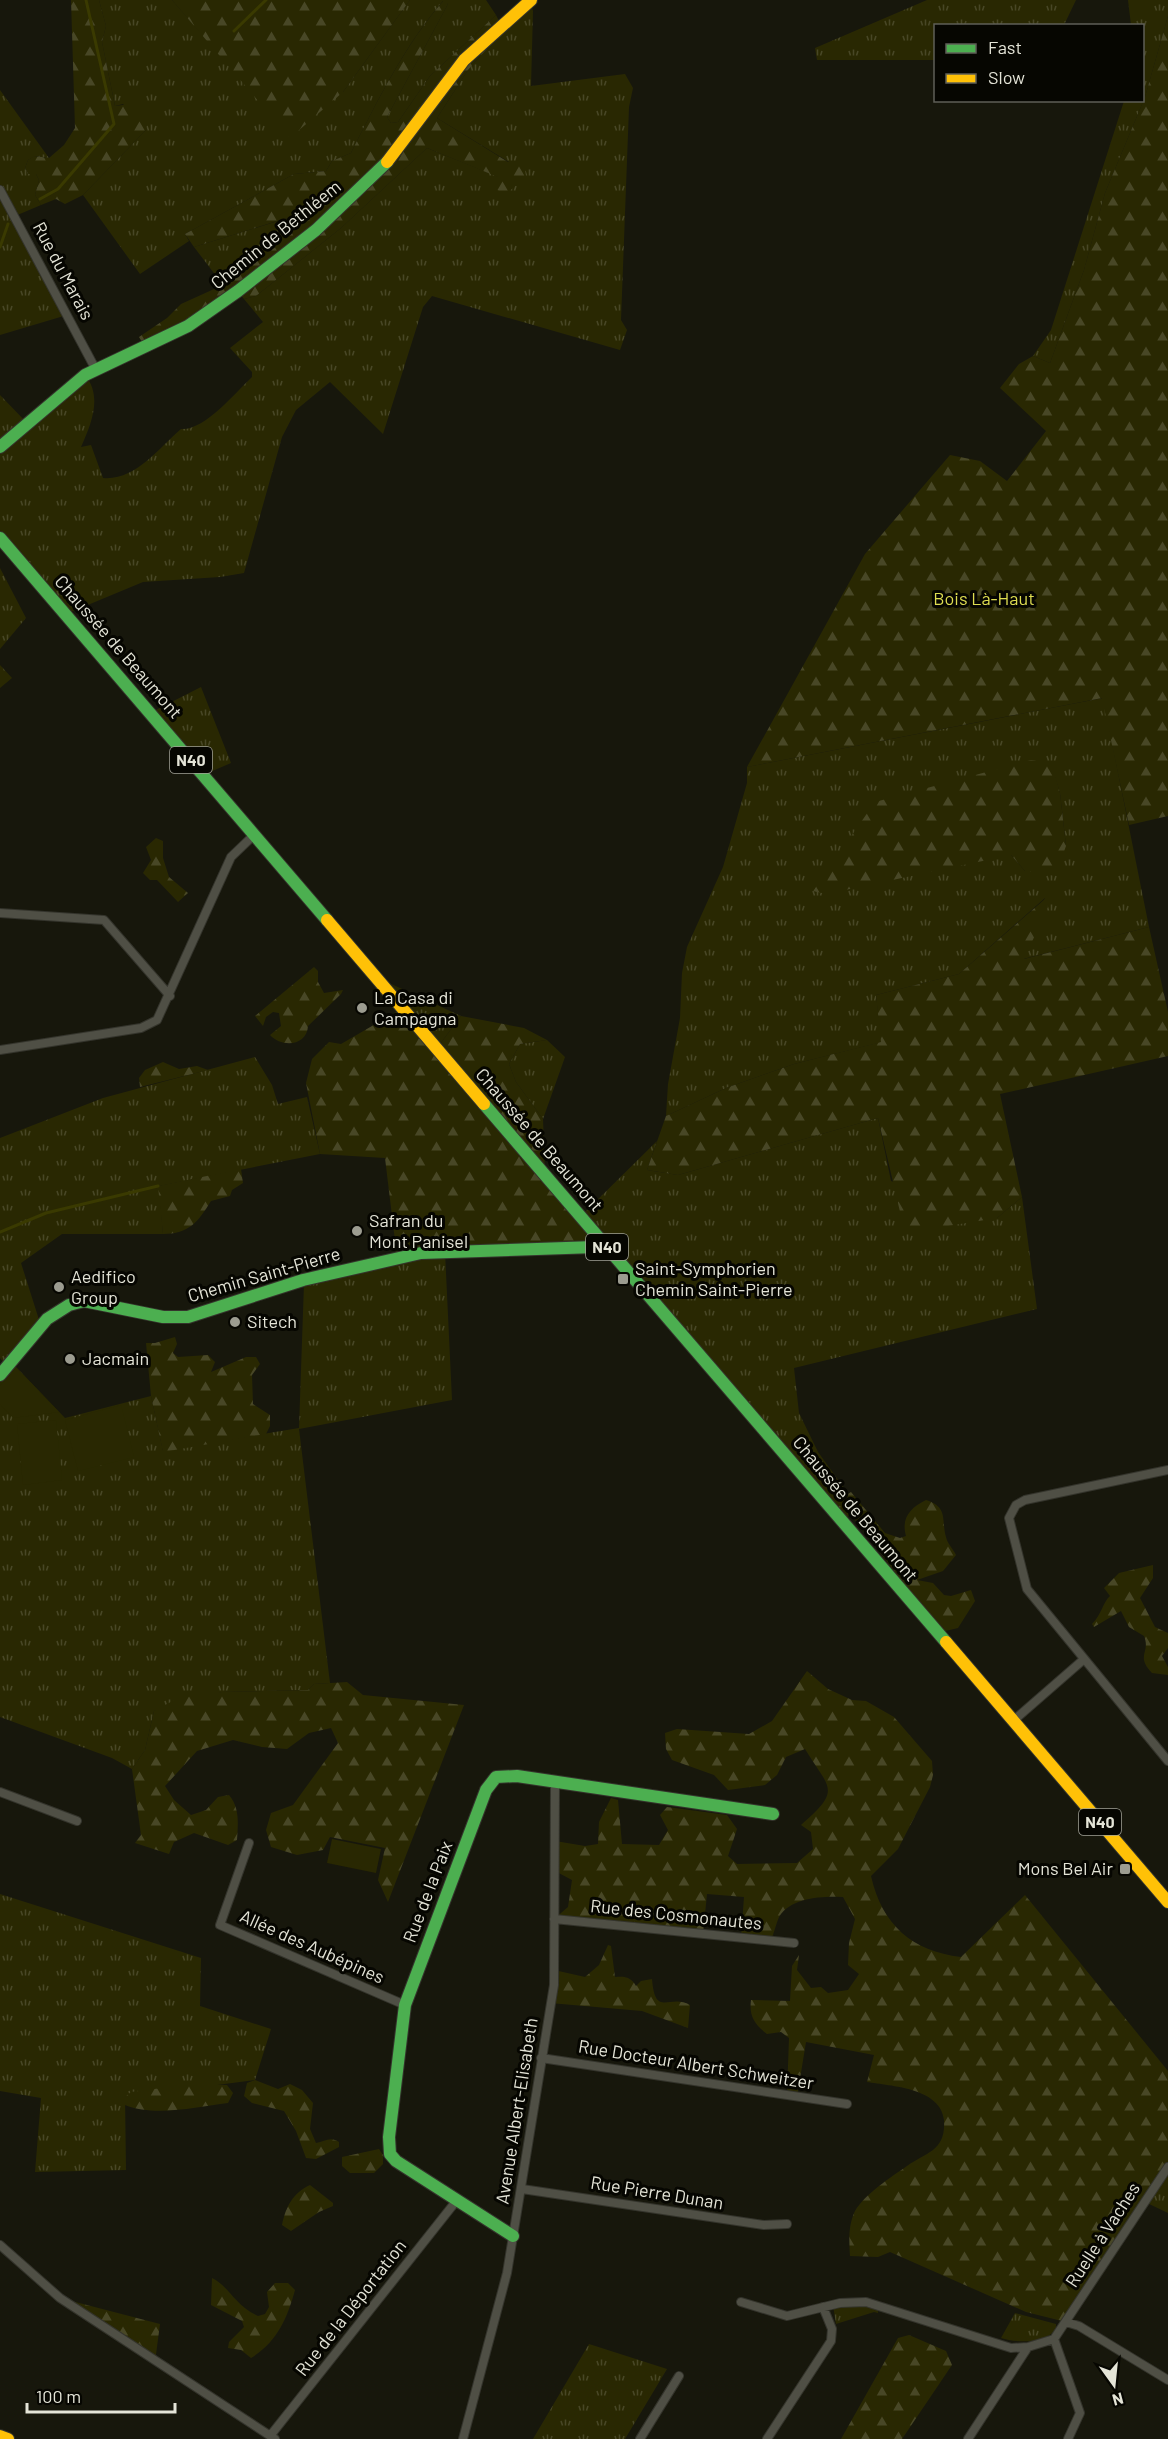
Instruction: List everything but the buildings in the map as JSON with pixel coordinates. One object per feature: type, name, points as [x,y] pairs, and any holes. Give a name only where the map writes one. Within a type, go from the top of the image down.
[{"type":"street","name":"Chemin de Bethléem","points":[[0,447],[58,396],[95,368],[153,344],[188,326],[238,291],[316,230],[360,191],[389,159],[464,60],[531,0]]},
{"type":"street","name":"Rue du Marais","points":[[0,190],[95,368]]},
{"type":"street","name":"Chaussée de Beaumont","points":[[0,538],[1168,1902]]},
{"type":"street","points":[[0,1050],[151,1025],[162,1013],[231,857],[254,835]]},
{"type":"street","points":[[0,913],[104,921],[170,996]]},
{"type":"street","name":"Chemin Saint-Pierre","points":[[0,1375],[47,1319],[69,1305],[84,1301],[163,1317],[188,1317],[303,1280],[421,1253],[595,1247],[605,1244]]},
{"type":"street","points":[[1168,1470],[1025,1500],[1016,1505],[1010,1513],[1010,1523],[1023,1582],[1083,1660],[1168,1761]]},
{"type":"street","points":[[1013,1721],[1083,1660]]},
{"type":"street","name":"Rue de la Paix","points":[[513,2236],[396,2161],[390,2154],[389,2137],[405,2005],[486,1790],[496,1777],[516,1776],[773,1814]]},
{"type":"street","name":"Avenue Albert-Elisabeth","points":[[463,2439],[507,2273],[554,1985],[555,1782]]},
{"type":"street","points":[[0,1792],[77,1821]]},
{"type":"street","name":"Allée des Aubépines","points":[[249,1843],[220,1925],[405,2005]]},
{"type":"street","name":"Rue des Cosmonautes","points":[[554,1919],[794,1943]]},
{"type":"street","name":"Rue Docteur Albert Schweitzer","points":[[541,2058],[847,2104]]},
{"type":"street","name":"Ruelle à Vaches","points":[[1054,2339],[1168,2167]]},
{"type":"street","name":"Rue Pierre Dunan","points":[[522,2189],[764,2225],[787,2224]]},
{"type":"street","name":"Rue de la Déportation","points":[[273,2437],[457,2200]]},
{"type":"street","points":[[0,2245],[60,2298],[273,2437]]},
{"type":"street","points":[[741,2302],[787,2316],[823,2307],[866,2302],[1011,2348],[1028,2347],[1054,2339],[1080,2413],[1068,2439]]},
{"type":"street","points":[[767,2439],[831,2341],[832,2329],[823,2307]]},
{"type":"street","points":[[1066,2322],[1078,2326],[1168,2380]]},
{"type":"street","points":[[968,2439],[1028,2347]]},
{"type":"street","points":[[640,2439],[679,2376]]},
{"type":"street","points":[[0,2436],[8,2439]]},
{"type":"green space","points":[[71,0],[99,0],[106,26],[102,42],[115,106],[137,103],[149,111],[146,130],[83,195],[65,204],[56,199],[41,205],[35,195],[39,180],[36,174],[28,174],[25,168],[28,160],[34,156],[49,158],[64,145],[75,128]]},
{"type":"green space","points":[[99,0],[172,0],[214,48],[343,92],[410,0],[486,0],[496,15],[430,76],[398,122],[391,123],[387,117],[448,4],[443,1],[404,55],[351,153],[332,161],[326,171],[294,174],[185,234],[189,241],[140,274],[83,195],[146,130],[123,104],[115,106],[102,42],[106,26]]},
{"type":"green space","points":[[172,0],[410,0],[343,92],[290,138]]},
{"type":"green space","points":[[444,0],[448,4],[387,117],[391,123],[398,122],[430,76],[496,15],[501,25],[500,34],[468,70],[437,118],[508,162],[524,161],[526,177],[506,194],[497,190],[498,177],[427,148],[341,228],[256,296],[244,299],[238,292],[196,319],[142,342],[139,337],[167,318],[181,304],[223,285],[306,212],[194,247],[185,234],[294,174],[326,171],[332,161],[351,153],[404,55]]},
{"type":"green space","points":[[530,0],[533,11],[531,86],[625,74],[633,88],[629,107],[621,320],[627,330],[620,350],[432,296],[423,307],[383,434],[330,382],[296,410],[282,437],[244,573],[220,577],[143,582],[66,614],[0,538],[0,395],[27,423],[85,375],[93,392],[94,411],[81,447],[91,445],[103,478],[115,478],[136,469],[181,429],[190,428],[209,418],[252,377],[252,372],[230,348],[263,322],[244,299],[256,296],[341,228],[427,148],[499,177],[509,162],[437,118],[468,70]]},
{"type":"green space","points":[[927,0],[1076,0],[1064,24],[934,24],[934,60],[817,60],[815,48]]},
{"type":"green space","points":[[1128,0],[1168,0],[1168,16],[1144,99],[1144,24],[1131,24]]},
{"type":"green space","name":"Bois Là-Haut","points":[[1168,16],[1168,816],[1129,825],[1102,698],[747,767],[865,554],[950,455],[980,461],[1007,481],[1046,431],[1000,388],[1019,364],[1033,356],[1050,363],[1084,270],[1105,193],[1145,97]]},
{"type":"green space","points":[[0,90],[49,158],[35,156],[28,160],[25,168],[28,174],[36,174],[39,180],[35,195],[41,205],[15,216],[67,315],[0,335]]},
{"type":"green space","points":[[1124,102],[1143,102],[1105,193],[1084,270],[1050,363],[1033,356],[1051,330]]},
{"type":"green space","points":[[307,212],[223,285],[194,247]]},
{"type":"green space","points":[[0,568],[26,618],[0,649]]},
{"type":"green space","points":[[0,665],[12,678],[0,688]]},
{"type":"green space","points":[[201,687],[231,763],[203,775],[150,713]]},
{"type":"green space","points":[[1103,698],[1149,927],[1023,959],[1045,898],[959,974],[876,995],[882,1042],[794,1064],[726,1088],[666,1116],[668,1084],[680,1018],[682,973],[687,947],[723,867],[747,783],[747,767]],"holes":[[[1051,763],[1060,793],[1066,846],[1025,871],[1011,855]]]},
{"type":"green space","points":[[1031,760],[1052,763],[1060,793],[1066,846],[1055,876],[1025,871],[1011,855],[826,894],[813,891],[875,802]]},
{"type":"green space","points":[[156,838],[163,841],[163,858],[169,877],[188,893],[178,902],[157,880],[150,880],[143,873],[151,860],[146,847]]},
{"type":"green space","points":[[1046,898],[1048,907],[1024,959],[1149,927],[1168,1012],[1168,1056],[1000,1094],[1022,1197],[997,1218],[905,1233],[878,1118],[678,1175],[647,1170],[666,1116],[726,1088],[794,1064],[881,1042],[876,995],[959,974]]},
{"type":"green space","points":[[314,967],[318,971],[318,982],[324,993],[343,990],[308,1026],[303,1038],[293,1043],[281,1042],[270,1035],[281,1026],[279,1013],[273,1012],[266,1017],[263,1026],[255,1016]]},
{"type":"green space","points":[[376,977],[461,1016],[437,1048]]},
{"type":"green space","points":[[403,1008],[437,1048],[461,1016],[524,1028],[547,1040],[520,1044],[509,1064],[516,1082],[543,1119],[545,1174],[605,1244],[397,1257],[385,1158],[320,1154],[306,1083],[312,1059],[329,1042],[341,1044]]},
{"type":"green space","points":[[547,1040],[565,1057],[543,1119],[516,1082],[509,1064],[520,1044]]},
{"type":"green space","points":[[255,1057],[272,1085],[278,1104],[307,1097],[320,1154],[159,1186],[163,1234],[62,1234],[21,1263],[41,1326],[15,1366],[65,1418],[151,1396],[163,1451],[299,1428],[304,1284],[445,1252],[452,1400],[299,1429],[330,1683],[314,1684],[308,1690],[222,1692],[154,1711],[145,1750],[132,1769],[112,1758],[0,1717],[0,1375],[4,1363],[0,1358],[0,1138],[103,1098]]},
{"type":"green space","points":[[163,1062],[179,1069],[197,1066],[208,1070],[140,1087],[139,1078],[145,1070]]},
{"type":"green space","points":[[878,1118],[891,1181],[997,1218],[1022,1197],[1037,1309],[794,1368],[799,1413],[818,1452],[857,1506],[842,1523],[581,1216],[657,1141],[647,1170],[678,1175]]},
{"type":"green space","points":[[241,1169],[243,1183],[232,1190],[230,1196],[211,1201],[197,1221],[186,1229],[163,1234],[158,1186]]},
{"type":"green space","points":[[175,1337],[177,1344],[173,1353],[178,1357],[208,1355],[215,1362],[211,1372],[246,1357],[256,1357],[260,1364],[252,1375],[253,1404],[270,1415],[270,1426],[266,1434],[163,1452],[151,1396],[146,1343],[155,1343]]},
{"type":"green space","points":[[16,1367],[59,1412],[13,1418],[0,1404],[0,1386]]},
{"type":"green space","points":[[121,1405],[134,1457],[78,1471],[65,1420]]},
{"type":"green space","points":[[56,1420],[62,1480],[23,1485],[17,1424]]},
{"type":"green space","points":[[851,1492],[885,1533],[900,1538],[906,1536],[906,1519],[915,1506],[926,1500],[938,1506],[943,1515],[947,1539],[956,1555],[943,1571],[917,1580],[933,1583],[944,1595],[951,1596],[971,1590],[975,1601],[958,1628],[941,1632],[839,1499]]},
{"type":"green space","points":[[1153,1565],[1153,1578],[1140,1598],[1155,1627],[1168,1633],[1168,1648],[1162,1656],[1168,1667],[1168,1675],[1152,1673],[1147,1667],[1144,1658],[1146,1642],[1144,1636],[1129,1627],[1121,1611],[1094,1627],[1092,1624],[1110,1596],[1104,1588],[1119,1573]]},
{"type":"green space","points":[[807,1671],[828,1689],[852,1700],[866,1701],[894,1717],[932,1761],[933,1775],[930,1787],[898,1849],[871,1876],[876,1893],[891,1922],[914,1942],[928,1949],[961,1957],[1025,1895],[1168,2071],[1168,2167],[1066,2322],[1026,2312],[890,2252],[878,2257],[850,2256],[850,2228],[859,2205],[879,2186],[934,2149],[942,2138],[944,2120],[941,2109],[925,2095],[901,2087],[867,2082],[874,2055],[806,2042],[797,2097],[787,2095],[789,2038],[781,2032],[767,2034],[759,2027],[753,2019],[751,2000],[790,2001],[792,1966],[799,1955],[797,1970],[811,1988],[821,1987],[828,1993],[848,1990],[859,1974],[848,1965],[849,1943],[855,1919],[843,1897],[808,1899],[791,1905],[779,1917],[771,1940],[741,1938],[744,1897],[707,1894],[703,1934],[554,1919],[568,1907],[572,1880],[555,1871],[555,1841],[585,1846],[598,1844],[599,1822],[611,1798],[618,1800],[622,1844],[659,1845],[668,1830],[660,1815],[667,1807],[727,1815],[737,1829],[728,1856],[737,1864],[797,1863],[813,1849],[811,1832],[801,1825],[823,1804],[828,1789],[805,1749],[786,1757],[777,1775],[765,1785],[728,1790],[714,1775],[672,1760],[666,1749],[665,1733],[677,1729],[749,1734],[772,1721]]},
{"type":"green space","points":[[347,1682],[363,1695],[464,1705],[388,1902],[378,1880],[385,1848],[330,1837],[323,1850],[297,1855],[271,1847],[266,1830],[271,1813],[293,1805],[338,1743],[331,1728],[309,1733],[287,1749],[262,1747],[233,1740],[197,1751],[165,1786],[174,1800],[191,1815],[206,1810],[218,1797],[229,1795],[237,1811],[237,1840],[228,1845],[194,1833],[174,1842],[169,1854],[135,1843],[141,1835],[132,1769],[145,1750],[154,1711],[178,1698],[222,1692],[308,1690],[314,1684]]},
{"type":"green space","points":[[332,1839],[381,1849],[376,1873],[327,1863]]},
{"type":"green space","points":[[0,1894],[201,1958],[200,2006],[271,2029],[255,2080],[125,2097],[126,2170],[35,2172],[41,2098],[0,2091]]},
{"type":"green space","points":[[608,1945],[611,1946],[615,1977],[627,1978],[636,1986],[641,1981],[652,1979],[656,1998],[660,2002],[683,2002],[690,2005],[688,2028],[642,2011],[550,2003],[554,1970],[585,1977],[599,1965]]},
{"type":"green space","points":[[255,2080],[278,2089],[290,2084],[302,2090],[313,2103],[310,2129],[316,2143],[333,2139],[339,2142],[339,2147],[316,2159],[306,2158],[296,2131],[284,2111],[252,2103],[244,2096],[247,2083]]},
{"type":"green space","points":[[193,2084],[227,2085],[233,2093],[228,2103],[190,2109],[163,2111],[137,2109],[125,2105],[125,2097],[131,2092]]},
{"type":"green space","points":[[379,2149],[383,2155],[383,2164],[374,2173],[350,2173],[342,2166],[342,2157]]},
{"type":"green space","points":[[1168,2167],[1168,2213],[1145,2202]]},
{"type":"green space","points":[[310,2185],[333,2203],[333,2206],[319,2212],[291,2231],[282,2225],[286,2212],[295,2196]]},
{"type":"green space","points":[[212,2278],[243,2307],[258,2316],[265,2314],[269,2307],[267,2292],[275,2283],[288,2283],[295,2290],[280,2329],[268,2345],[251,2358],[241,2350],[228,2348],[229,2342],[244,2327],[242,2321],[211,2305]]},
{"type":"green space","points":[[60,2298],[160,2324],[155,2362]]},
{"type":"green space","points":[[849,2302],[878,2309],[878,2313],[874,2312],[836,2324],[833,2305]]},
{"type":"green space","points":[[1015,2313],[1056,2324],[1056,2329],[1038,2340],[1015,2341],[1001,2338]]},
{"type":"green space","points":[[909,2335],[946,2351],[952,2365],[902,2439],[841,2439],[898,2338]]},
{"type":"green space","points":[[589,2344],[667,2369],[625,2439],[533,2439]]},
{"type":"waterway","points":[[40,199],[58,189],[114,124],[86,0]]},
{"type":"waterway","points":[[234,31],[266,0]]},
{"type":"waterway","points":[[0,247],[8,224]]},
{"type":"waterway","points":[[0,1232],[46,1213],[158,1186]]},
{"type":"traffic: fast","points":[[0,447],[85,375],[188,326],[238,291],[316,230],[387,162]]},
{"type":"traffic: fast","points":[[0,538],[327,920]]},
{"type":"traffic: fast","points":[[484,1104],[946,1642]]},
{"type":"traffic: fast","points":[[0,1375],[47,1319],[69,1305],[84,1301],[163,1317],[188,1317],[303,1280],[421,1253],[595,1247],[605,1244]]},
{"type":"traffic: fast","points":[[513,2236],[396,2161],[390,2154],[389,2137],[405,2005],[486,1790],[496,1777],[517,1776],[773,1814]]},
{"type":"traffic: slow","points":[[387,162],[464,60],[531,0]]},
{"type":"traffic: slow","points":[[327,920],[484,1104]]},
{"type":"traffic: slow","points":[[946,1642],[1168,1902]]},
{"type":"traffic: slow","points":[[0,2436],[8,2439]]},
{"type":"place","name":"La Casa di Campagna","points":[[362,1008]]},
{"type":"place","name":"Safran du Mont Panisel","points":[[357,1231]]},
{"type":"place","name":"Saint-Symphorien Chemin Saint-Pierre","points":[[623,1279]]},
{"type":"place","name":"Aedifico Group","points":[[59,1287]]},
{"type":"place","name":"Sitech","points":[[235,1322]]},
{"type":"place","name":"Jacmain","points":[[70,1359]]},
{"type":"place","name":"Mons Bel Air","points":[[1125,1869]]}]
